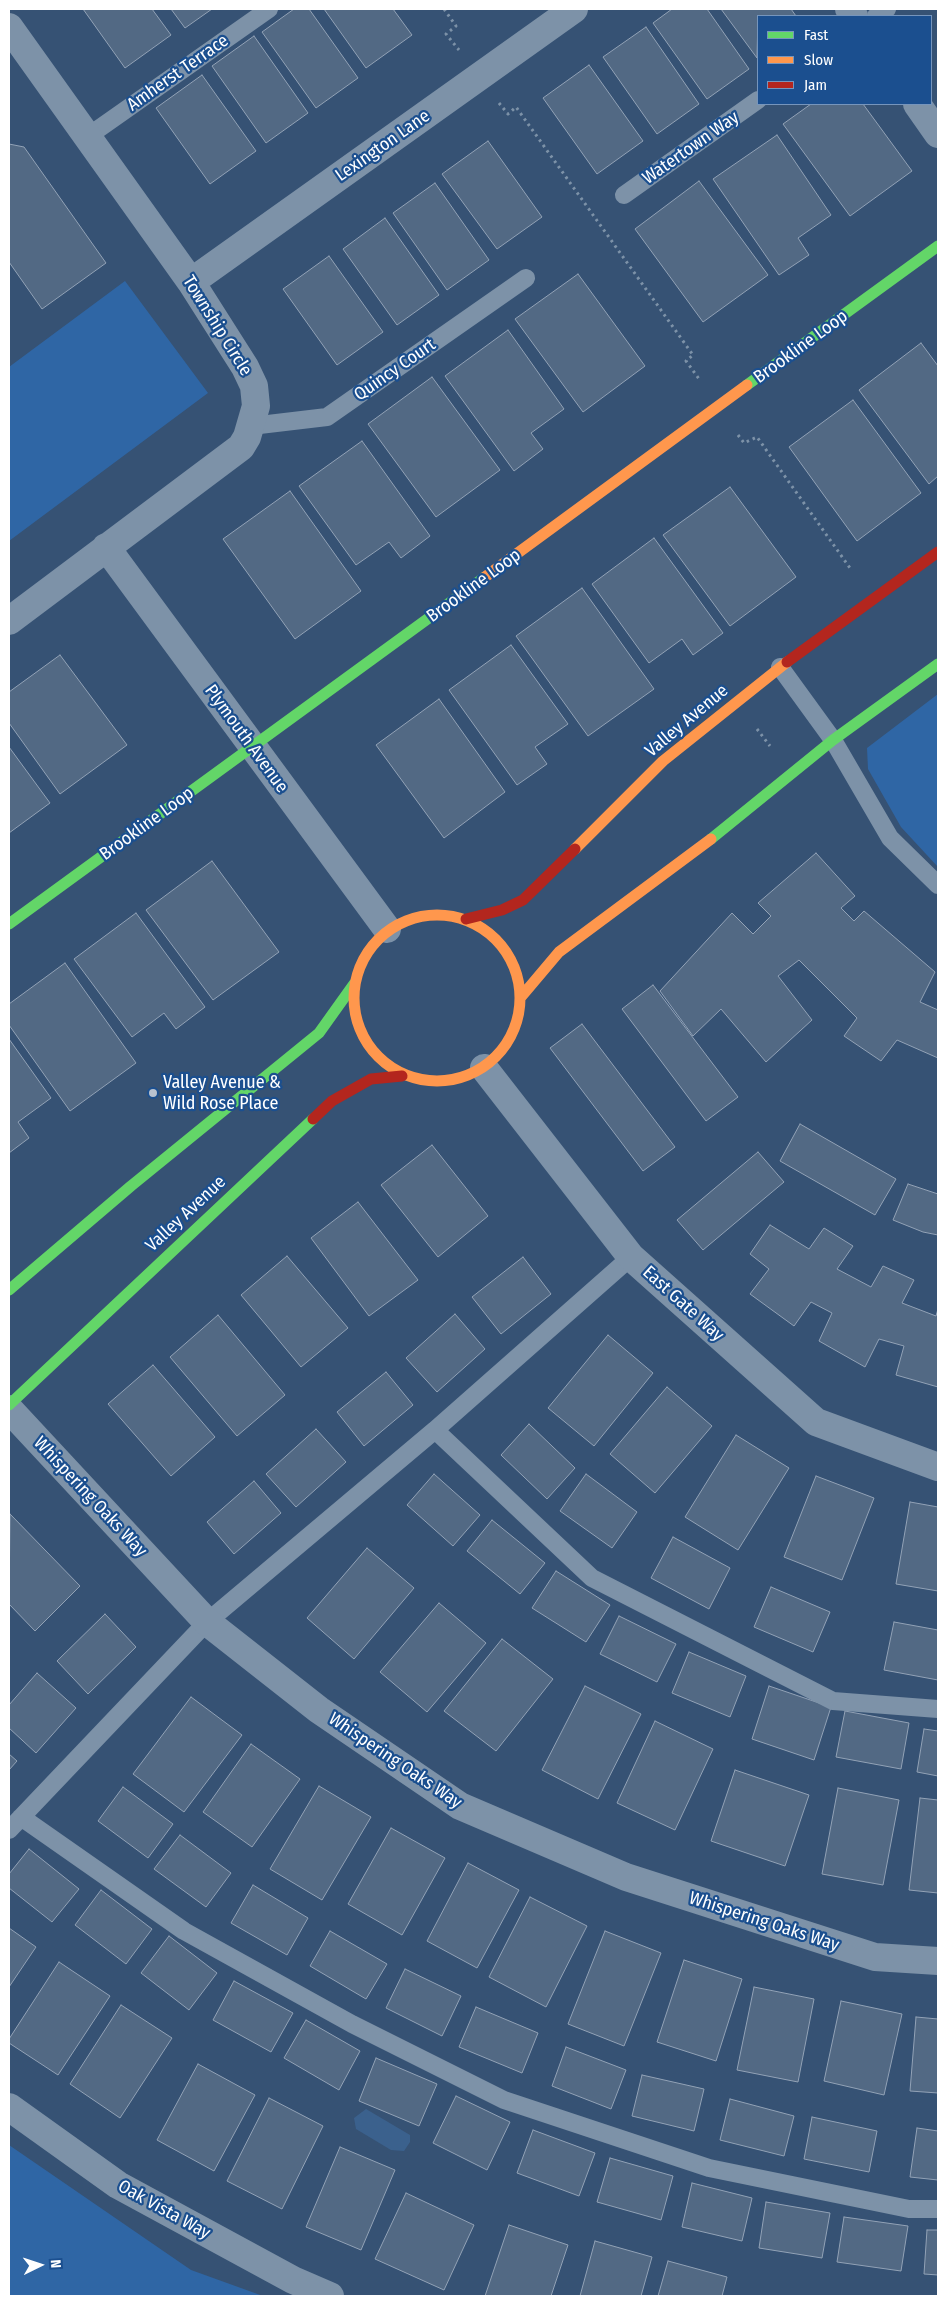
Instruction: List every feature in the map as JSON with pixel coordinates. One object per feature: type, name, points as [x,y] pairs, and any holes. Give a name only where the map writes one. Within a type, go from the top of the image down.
[{"type":"street","name":"Lexington Lane","points":[[191,282],[574,9]]},
{"type":"street","name":"Township Circle","points":[[9,27],[191,282],[252,381],[256,406],[251,426],[241,447],[9,621]]},
{"type":"street","points":[[918,105],[938,134]]},
{"type":"street","name":"Brookline Loop","points":[[9,924],[938,246]]},
{"type":"street","name":"Plymouth Avenue","points":[[106,547],[387,929]]},
{"type":"street","name":"Valley Avenue","points":[[466,919],[502,910],[523,900],[663,761],[780,667],[938,552]]},
{"type":"street","points":[[521,997],[542,970],[577,938],[724,829],[834,740],[938,664]]},
{"type":"street","points":[[9,1290],[131,1186],[318,1033],[334,1015],[354,984],[365,954],[387,929],[412,917],[439,914],[466,919],[494,936],[513,964],[521,997],[516,1024],[504,1049],[484,1068],[458,1080],[430,1083],[402,1076],[379,1060],[363,1038],[354,1012],[354,984]]},
{"type":"street","name":"East Gate Way","points":[[484,1068],[631,1257],[816,1422],[938,1466]]},
{"type":"street","name":"Valley Avenue","points":[[9,1407],[332,1101],[371,1079],[402,1076]]},
{"type":"street","name":"Whispering Oaks Way","points":[[9,1407],[206,1622],[319,1710],[460,1806],[626,1876],[875,1958],[938,1961]]},
{"type":"street","name":"Oak Vista Way","points":[[9,2107],[118,2185],[292,2280],[330,2296]]},
{"type":"lane","name":"Amherst Terrace","points":[[87,137],[269,9]]},
{"type":"lane","name":"Watertown Way","points":[[624,195],[757,101]]},
{"type":"lane","name":"Quincy Court","points":[[251,426],[327,417],[526,278]]},
{"type":"lane","points":[[780,667],[834,740],[890,838],[938,885]]},
{"type":"lane","points":[[631,1257],[435,1430],[206,1622],[15,1824],[184,1931],[352,2024],[504,2100],[710,2168],[909,2209],[938,2209]]},
{"type":"lane","points":[[435,1430],[592,1578],[833,1701],[938,1709]]},
{"type":"path","points":[[444,9],[456,26],[446,34],[508,114],[516,107],[693,355],[686,361],[744,443],[757,437],[850,568]]},
{"type":"path","points":[[752,722],[776,754]]},
{"type":"shaded area","points":[[125,281],[208,393],[9,541],[9,367]]},
{"type":"shaded area","points":[[938,694],[938,867],[901,827],[868,769],[867,748]]},
{"type":"shaded area","points":[[366,2109],[410,2135],[410,2142],[404,2151],[391,2150],[356,2129],[354,2118]]},
{"type":"shaded area","points":[[9,2145],[191,2270],[263,2296],[9,2296]]},
{"type":"building","points":[[83,9],[152,9],[171,35],[125,68]]},
{"type":"building","points":[[171,9],[212,9],[185,28]]},
{"type":"building","points":[[294,9],[309,9],[358,78],[316,108],[262,32]]},
{"type":"building","points":[[324,9],[393,9],[412,35],[366,68]]},
{"type":"building","points":[[672,9],[707,9],[749,69],[707,99],[653,23]]},
{"type":"building","points":[[721,9],[791,9],[795,15],[757,15],[757,58]]},
{"type":"building","points":[[646,27],[699,104],[657,134],[603,57]]},
{"type":"building","points":[[254,36],[308,113],[266,143],[212,66]]},
{"type":"building","points":[[589,65],[643,141],[597,174],[543,98]]},
{"type":"building","points":[[202,75],[256,151],[210,184],[156,108]]},
{"type":"building","points":[[810,105],[864,105],[912,171],[850,216],[783,124]]},
{"type":"building","points":[[777,135],[831,215],[798,238],[809,255],[779,275],[713,179]]},
{"type":"building","points":[[488,141],[542,217],[497,249],[442,174]]},
{"type":"building","points":[[9,144],[24,147],[106,263],[42,309],[9,262]]},
{"type":"building","points":[[699,181],[768,275],[703,322],[635,229]]},
{"type":"building","points":[[435,183],[489,260],[447,290],[393,213]]},
{"type":"building","points":[[385,218],[439,295],[397,325],[343,249]]},
{"type":"building","points":[[329,256],[383,332],[337,365],[283,289]]},
{"type":"building","points":[[578,274],[645,366],[583,412],[515,319]]},
{"type":"building","points":[[508,330],[564,409],[531,433],[543,449],[514,471],[445,376]]},
{"type":"building","points":[[921,343],[938,366],[938,476],[929,484],[859,390]]},
{"type":"building","points":[[432,377],[500,470],[436,517],[368,424]]},
{"type":"building","points":[[853,400],[921,493],[857,541],[789,447]]},
{"type":"building","points":[[362,441],[430,536],[401,558],[389,542],[356,565],[299,486]]},
{"type":"building","points":[[730,487],[796,577],[730,626],[663,535]]},
{"type":"building","points":[[290,491],[361,591],[295,639],[223,539]]},
{"type":"building","points":[[654,538],[723,633],[693,655],[682,639],[649,663],[592,584]]},
{"type":"building","points":[[582,588],[654,689],[588,736],[516,636]]},
{"type":"building","points":[[511,645],[568,724],[535,747],[547,764],[517,785],[449,690]]},
{"type":"building","points":[[60,655],[127,745],[60,794],[9,723],[9,692]]},
{"type":"building","points":[[439,699],[505,792],[444,838],[376,745]]},
{"type":"building","points":[[9,747],[50,803],[9,833]]},
{"type":"building","points":[[816,853],[855,896],[841,908],[854,921],[864,911],[935,972],[920,1002],[938,1010],[938,1058],[897,1040],[881,1061],[844,1036],[857,1018],[799,960],[778,976],[812,1020],[766,1062],[721,1009],[693,1036],[660,991],[732,913],[753,934],[771,916],[758,903]]},
{"type":"building","points":[[212,861],[279,952],[213,1000],[146,910]]},
{"type":"building","points":[[136,913],[205,1007],[176,1029],[164,1013],[132,1037],[74,959]]},
{"type":"building","points":[[65,963],[136,1063],[70,1111],[9,1025],[9,1004]]},
{"type":"building","points":[[653,985],[738,1097],[706,1121],[622,1009]]},
{"type":"building","points":[[582,1024],[675,1147],[643,1171],[550,1048]]},
{"type":"building","points":[[9,1039],[51,1098],[18,1122],[29,1138],[9,1153]]},
{"type":"building","points":[[800,1124],[896,1179],[875,1215],[780,1161]]},
{"type":"building","points":[[432,1145],[488,1216],[438,1257],[381,1185]]},
{"type":"building","points":[[758,1152],[784,1182],[703,1250],[677,1220]]},
{"type":"building","points":[[908,1184],[938,1194],[938,1235],[923,1232],[893,1220]]},
{"type":"building","points":[[358,1202],[418,1280],[369,1316],[311,1238]]},
{"type":"building","points":[[770,1225],[809,1249],[824,1228],[853,1246],[837,1269],[871,1287],[883,1266],[914,1280],[902,1303],[936,1316],[938,1309],[938,1387],[896,1375],[904,1346],[879,1339],[865,1367],[819,1341],[832,1313],[811,1302],[794,1326],[750,1294],[769,1269],[750,1254]]},
{"type":"building","points":[[287,1256],[348,1328],[301,1367],[241,1295]]},
{"type":"building","points":[[523,1257],[551,1294],[501,1334],[472,1297]]},
{"type":"building","points":[[455,1314],[485,1349],[437,1392],[406,1358]]},
{"type":"building","points":[[218,1315],[285,1395],[237,1436],[170,1357]]},
{"type":"building","points":[[608,1335],[653,1373],[594,1446],[548,1408]]},
{"type":"building","points":[[153,1365],[215,1437],[171,1476],[108,1404]]},
{"type":"building","points":[[386,1372],[413,1405],[364,1446],[337,1412]]},
{"type":"building","points":[[667,1387],[712,1426],[655,1493],[610,1454]]},
{"type":"building","points":[[529,1424],[575,1468],[547,1499],[501,1455]]},
{"type":"building","points":[[316,1429],[346,1462],[296,1507],[266,1474]]},
{"type":"building","points":[[736,1435],[789,1468],[738,1550],[685,1517]]},
{"type":"building","points":[[434,1474],[480,1515],[453,1546],[407,1505]]},
{"type":"building","points":[[586,1474],[637,1512],[612,1548],[560,1511]]},
{"type":"building","points":[[816,1476],[874,1498],[842,1580],[784,1557]]},
{"type":"building","points":[[254,1481],[281,1513],[234,1554],[207,1522]]},
{"type":"building","points":[[910,1502],[938,1507],[938,1591],[896,1584]]},
{"type":"building","points":[[10,1514],[80,1586],[35,1631],[9,1604]]},
{"type":"building","points":[[492,1520],[545,1563],[520,1594],[467,1551]]},
{"type":"building","points":[[673,1537],[730,1568],[709,1609],[651,1578]]},
{"type":"building","points":[[367,1548],[414,1588],[354,1659],[307,1618]]},
{"type":"building","points":[[556,1571],[610,1605],[586,1642],[532,1608]]},
{"type":"building","points":[[771,1587],[830,1612],[813,1652],[754,1627]]},
{"type":"building","points":[[439,1603],[486,1643],[427,1712],[380,1672]]},
{"type":"building","points":[[105,1614],[136,1647],[88,1694],[57,1661]]},
{"type":"building","points":[[619,1616],[676,1644],[657,1682],[600,1654]]},
{"type":"building","points":[[894,1622],[938,1630],[938,1680],[884,1670]]},
{"type":"building","points":[[502,1639],[553,1679],[496,1751],[444,1711]]},
{"type":"building","points":[[689,1652],[746,1676],[730,1717],[672,1693]]},
{"type":"building","points":[[37,1673],[76,1708],[36,1753],[9,1728],[9,1705]]},
{"type":"building","points":[[585,1686],[641,1714],[598,1799],[542,1770]]},
{"type":"building","points":[[769,1686],[831,1707],[814,1760],[752,1739]]},
{"type":"building","points":[[191,1697],[242,1735],[184,1812],[133,1774]]},
{"type":"building","points":[[845,1711],[909,1723],[901,1769],[836,1757]]},
{"type":"building","points":[[655,1721],[713,1749],[675,1830],[617,1803]]},
{"type":"building","points":[[924,1729],[938,1731],[938,1776],[917,1772]]},
{"type":"building","points":[[251,1744],[300,1779],[252,1847],[203,1812]]},
{"type":"building","points":[[9,1754],[17,1761],[9,1770]]},
{"type":"building","points":[[735,1770],[809,1795],[785,1866],[711,1841]]},
{"type":"building","points":[[319,1786],[371,1817],[322,1900],[270,1869]]},
{"type":"building","points":[[123,1787],[173,1824],[148,1858],[98,1821]]},
{"type":"building","points":[[838,1788],[899,1800],[883,1885],[822,1874]]},
{"type":"building","points":[[920,1798],[938,1800],[938,1893],[909,1890]]},
{"type":"building","points":[[391,1828],[445,1858],[402,1935],[348,1904]]},
{"type":"building","points":[[180,1835],[231,1873],[206,1907],[154,1869]]},
{"type":"building","points":[[29,1849],[79,1889],[52,1922],[9,1888],[9,1874]]},
{"type":"building","points":[[468,1863],[519,1890],[477,1968],[427,1941]]},
{"type":"building","points":[[253,1885],[308,1918],[287,1955],[231,1923]]},
{"type":"building","points":[[101,1890],[152,1929],[126,1964],[75,1925]]},
{"type":"building","points":[[530,1897],[587,1926],[546,2007],[489,1977]]},
{"type":"building","points":[[9,1928],[36,1947],[9,1987]]},
{"type":"building","points":[[330,1931],[387,1964],[366,1999],[310,1966]]},
{"type":"building","points":[[605,1931],[661,1953],[624,2046],[568,2024]]},
{"type":"building","points":[[169,1936],[217,1973],[189,2010],[141,1973]]},
{"type":"building","points":[[684,1960],[742,1979],[716,2061],[657,2042]]},
{"type":"building","points":[[59,1962],[110,1996],[58,2075],[9,2043],[9,2039]]},
{"type":"building","points":[[405,1969],[461,1996],[442,2036],[386,2008]]},
{"type":"building","points":[[234,1981],[293,2013],[271,2052],[213,2020]]},
{"type":"building","points":[[754,1987],[814,1999],[798,2082],[737,2070]]},
{"type":"building","points":[[841,2001],[902,2014],[884,2095],[824,2081]]},
{"type":"building","points":[[121,2005],[172,2038],[120,2118],[70,2084]]},
{"type":"building","points":[[476,2007],[538,2033],[522,2073],[459,2047]]},
{"type":"building","points":[[916,2017],[938,2019],[938,2093],[910,2091]]},
{"type":"building","points":[[306,2020],[360,2051],[339,2090],[284,2058]]},
{"type":"building","points":[[566,2047],[626,2070],[611,2109],[552,2086]]},
{"type":"building","points":[[376,2058],[437,2084],[419,2126],[359,2101]]},
{"type":"building","points":[[198,2064],[255,2095],[214,2171],[157,2140]]},
{"type":"building","points":[[642,2075],[704,2089],[694,2131],[632,2116]]},
{"type":"building","points":[[456,2096],[510,2122],[487,2170],[433,2143]]},
{"type":"building","points":[[269,2098],[323,2126],[282,2209],[227,2181]]},
{"type":"building","points":[[730,2099],[794,2116],[784,2156],[720,2140]]},
{"type":"building","points":[[812,2117],[877,2131],[869,2172],[804,2159]]},
{"type":"building","points":[[917,2128],[938,2131],[938,2180],[910,2177]]},
{"type":"building","points":[[533,2130],[595,2153],[579,2196],[517,2173]]},
{"type":"building","points":[[340,2147],[395,2170],[361,2250],[306,2227]]},
{"type":"building","points":[[610,2158],[673,2176],[661,2220],[597,2202]]},
{"type":"building","points":[[692,2183],[752,2198],[742,2241],[682,2227]]},
{"type":"building","points":[[406,2193],[474,2225],[444,2290],[375,2259]]},
{"type":"building","points":[[766,2202],[830,2213],[822,2258],[759,2248]]},
{"type":"building","points":[[844,2217],[908,2226],[901,2271],[837,2262]]},
{"type":"building","points":[[509,2225],[568,2245],[551,2296],[485,2296]]},
{"type":"building","points":[[927,2230],[938,2230],[938,2275],[924,2274]]},
{"type":"building","points":[[595,2241],[652,2257],[641,2296],[580,2296]]},
{"type":"building","points":[[668,2261],[727,2277],[722,2296],[658,2296]]},
{"type":"traffic: fast","points":[[747,385],[938,246]]},
{"type":"traffic: fast","points":[[9,924],[485,577]]},
{"type":"traffic: fast","points":[[711,839],[833,740],[938,664]]},
{"type":"traffic: fast","points":[[9,1290],[131,1186],[319,1033],[354,984]]},
{"type":"traffic: fast","points":[[9,1405],[313,1119]]},
{"type":"traffic: slow","points":[[485,577],[747,385]]},
{"type":"traffic: slow","points":[[575,849],[663,761],[787,662]]},
{"type":"traffic: slow","points":[[521,997],[559,952],[711,839]]},
{"type":"traffic: slow","points":[[445,915],[461,918],[476,924],[496,939],[514,966],[519,982],[520,998],[519,1014],[514,1030],[496,1057],[476,1072],[461,1078],[429,1081],[413,1078],[398,1072],[373,1051],[363,1037],[357,1022],[354,990],[357,974],[363,959],[384,934],[398,924],[413,918],[445,915]]},
{"type":"traffic: jam","points":[[787,662],[938,552]]},
{"type":"traffic: jam","points":[[466,919],[502,910],[523,900],[575,849]]},
{"type":"traffic: jam","points":[[313,1119],[332,1101],[371,1079],[402,1076]]},
{"type":"place","name":"Valley Avenue & Wild Rose Place","points":[[153,1093]]}]
